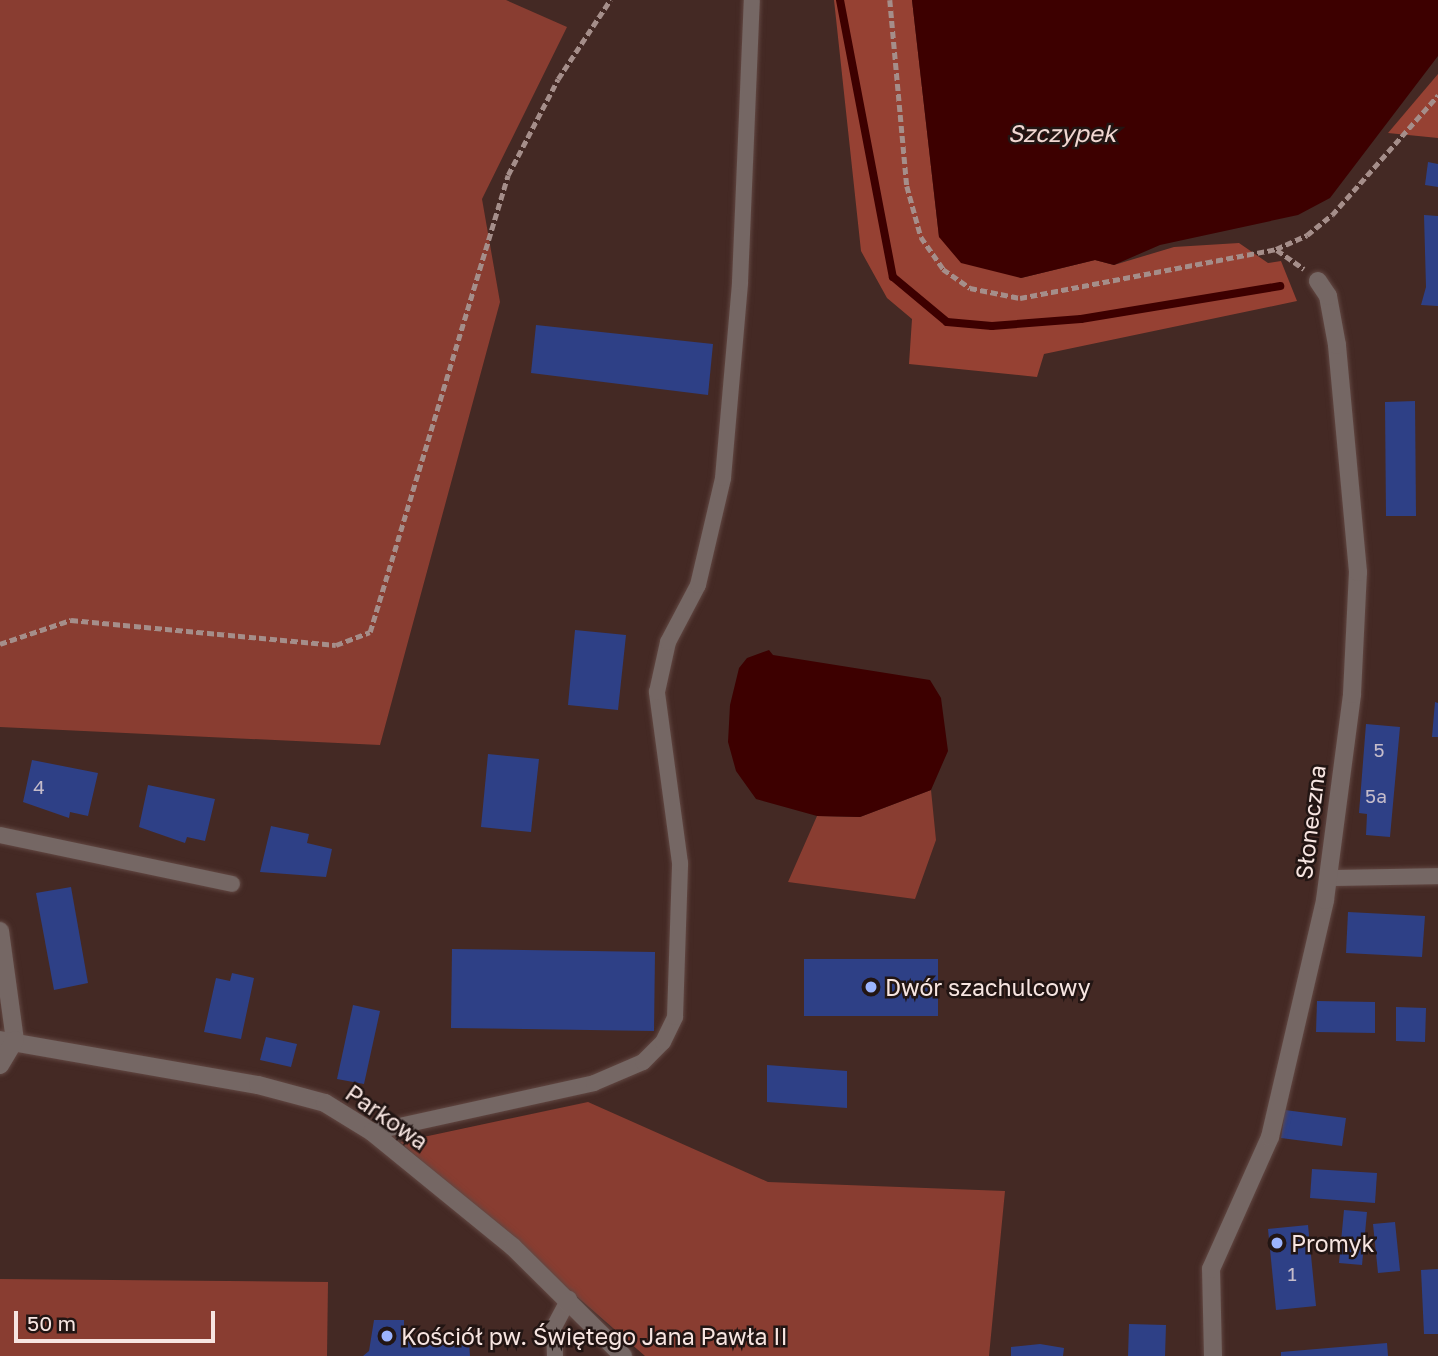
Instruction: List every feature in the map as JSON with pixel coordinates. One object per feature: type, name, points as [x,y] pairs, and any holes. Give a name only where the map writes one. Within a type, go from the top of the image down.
[{"type":"street","name":"Słoneczna","points":[[1213,1356],[1211,1269],[1270,1137],[1328,878],[1352,694],[1358,572],[1338,345],[1328,296],[1318,281]]},
{"type":"street","points":[[0,931],[8,1040],[0,1065]]},
{"type":"street","name":"Parkowa","points":[[8,1040],[258,1085],[325,1103],[373,1132],[569,1299],[623,1356]]},
{"type":"lane","points":[[373,1132],[594,1083],[642,1062],[663,1042],[675,1017],[680,863],[657,692],[668,642],[698,585],[723,478],[740,282],[752,0]]},
{"type":"lane","points":[[0,835],[232,884]]},
{"type":"lane","points":[[1328,878],[1438,876]]},
{"type":"lane","points":[[555,1356],[554,1327],[569,1299]]},
{"type":"path","points":[[0,644],[71,620],[336,645],[370,632],[508,175],[558,79],[610,0]]},
{"type":"path","points":[[890,0],[908,187],[918,224],[943,270],[970,288],[1020,298],[1276,249],[1332,215],[1438,95]]},
{"type":"path","points":[[1276,249],[1318,281]]},
{"type":"shaded area","points":[[0,0],[506,0],[567,27],[482,199],[500,302],[380,745],[0,727]]},
{"type":"shaded area","points":[[834,0],[912,0],[939,237],[1021,278],[1095,260],[1114,265],[1174,247],[1239,243],[1268,263],[1281,261],[1297,301],[1044,354],[1037,377],[909,364],[912,319],[887,298],[861,251]]},
{"type":"shaded area","points":[[1438,74],[1438,138],[1388,133]]},
{"type":"shaded area","points":[[931,790],[936,840],[915,899],[788,882],[817,816],[860,817]]},
{"type":"shaded area","points":[[588,1102],[768,1182],[1005,1191],[989,1356],[645,1356],[400,1142]]},
{"type":"shaded area","points":[[0,1279],[328,1282],[327,1356],[0,1356]]},
{"type":"water","name":"Szczypek","points":[[912,0],[1438,0],[1438,56],[1330,198],[1298,215],[1160,245],[1114,265],[1095,260],[1021,278],[961,263],[939,237]]},
{"type":"water","points":[[769,650],[773,655],[930,680],[941,698],[948,751],[931,790],[860,817],[817,816],[756,799],[736,771],[728,742],[730,705],[739,668],[747,658]]},
{"type":"building","points":[[1428,162],[1438,164],[1438,187],[1425,185]]},
{"type":"building","points":[[1424,215],[1438,216],[1438,306],[1421,305],[1426,287]]},
{"type":"building","points":[[536,325],[713,344],[708,395],[531,373]]},
{"type":"building","points":[[1415,401],[1416,516],[1386,516],[1385,402]]},
{"type":"building","points":[[575,630],[626,635],[618,710],[568,705]]},
{"type":"building","points":[[1435,702],[1438,703],[1438,737],[1432,737]]},
{"type":"building","points":[[1366,724],[1400,727],[1390,837],[1366,835],[1367,814],[1359,813]]},
{"type":"building","points":[[488,754],[539,759],[531,832],[481,827]]},
{"type":"building","points":[[32,760],[98,773],[88,816],[70,812],[69,818],[23,802]]},
{"type":"building","points":[[148,785],[215,799],[205,841],[187,837],[185,843],[139,827]]},
{"type":"building","points":[[271,826],[309,834],[307,843],[332,849],[326,877],[260,872]]},
{"type":"building","points":[[71,887],[88,983],[54,990],[36,893]]},
{"type":"building","points":[[1348,912],[1425,916],[1422,957],[1346,953]]},
{"type":"building","points":[[452,949],[655,952],[654,1031],[451,1028]]},
{"type":"building","name":"Dwór szachulcowy","points":[[804,959],[938,959],[938,1016],[804,1016]]},
{"type":"building","points":[[232,973],[254,978],[241,1039],[204,1032],[216,978],[230,981]]},
{"type":"building","points":[[1317,1001],[1375,1002],[1375,1033],[1316,1032]]},
{"type":"building","points":[[353,1005],[380,1011],[364,1084],[337,1079]]},
{"type":"building","points":[[1396,1007],[1426,1008],[1425,1042],[1396,1041]]},
{"type":"building","points":[[266,1037],[297,1044],[291,1067],[260,1060]]},
{"type":"building","points":[[767,1065],[847,1071],[847,1108],[767,1102]]},
{"type":"building","points":[[1285,1110],[1346,1118],[1342,1146],[1281,1138]]},
{"type":"building","points":[[1312,1169],[1377,1173],[1375,1203],[1310,1198]]},
{"type":"building","points":[[1344,1210],[1367,1212],[1362,1265],[1339,1263]]},
{"type":"building","points":[[1395,1222],[1400,1271],[1378,1273],[1373,1224]]},
{"type":"building","points":[[1308,1225],[1316,1306],[1276,1310],[1268,1229]]},
{"type":"building","points":[[1438,1269],[1438,1334],[1424,1334],[1421,1270]]},
{"type":"building","name":"Kościół pw. Świętego Jana Pawła II","points":[[374,1320],[404,1320],[404,1341],[469,1342],[470,1356],[363,1356],[369,1351]]},
{"type":"building","points":[[1129,1324],[1166,1325],[1165,1356],[1128,1356]]},
{"type":"building","points":[[1387,1343],[1388,1356],[1281,1356],[1281,1352]]},
{"type":"building","points":[[1040,1344],[1064,1348],[1063,1356],[1011,1356],[1011,1347]]},
{"type":"waterway","points":[[840,0],[893,277],[947,322],[992,326],[1081,319],[1280,286]]},
{"type":"place","name":"Dwór szachulcowy","points":[[871,987]]},
{"type":"place","name":"Promyk","points":[[1277,1243]]},
{"type":"place","name":"Kościół pw. Świętego Jana Pawła II","points":[[387,1336]]}]
